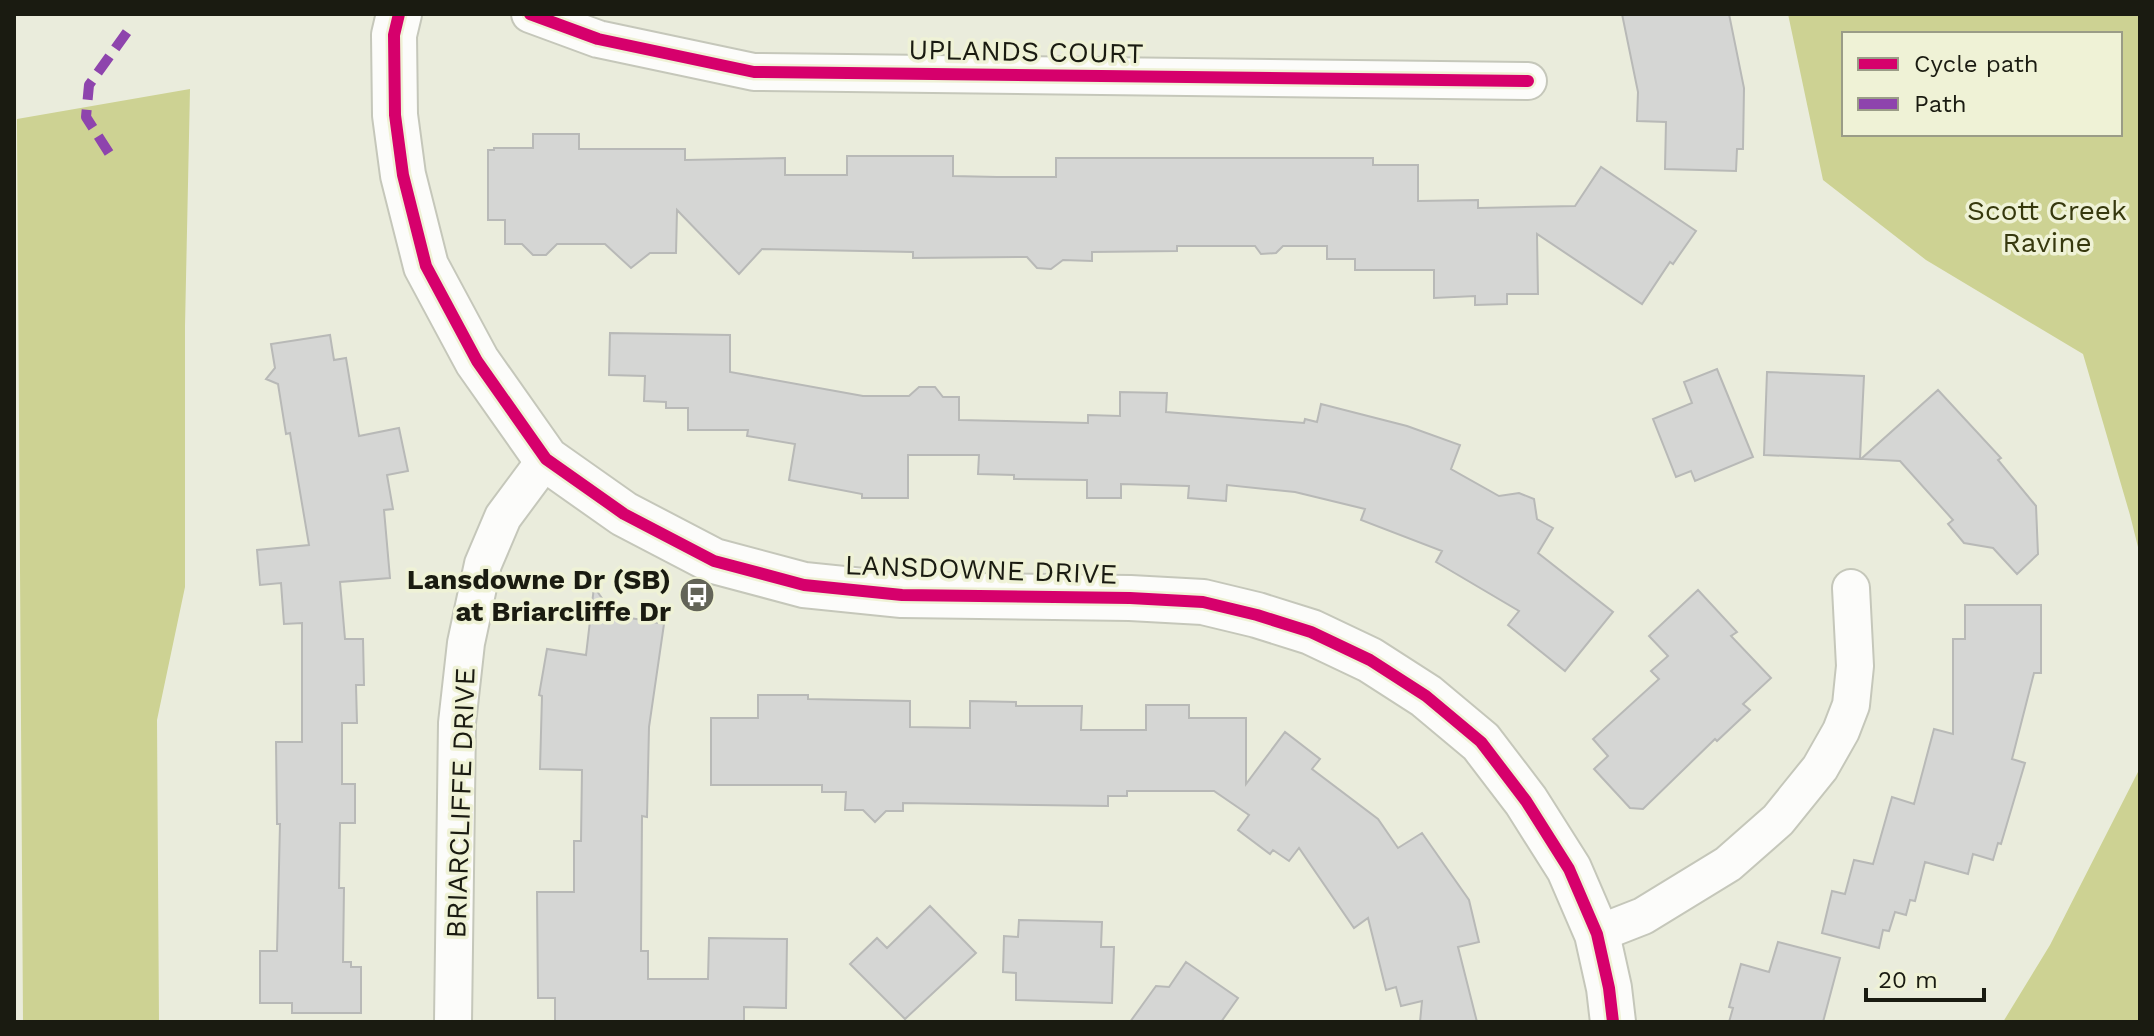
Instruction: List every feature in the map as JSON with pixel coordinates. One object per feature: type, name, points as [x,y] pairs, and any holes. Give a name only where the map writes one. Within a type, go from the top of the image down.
[{"type":"street","name":"LANSDOWNE DRIVE","points":[[399,14],[393,59],[395,115],[403,175],[426,266],[477,361],[546,459],[624,514],[714,561],[804,585],[902,595],[1203,602],[1311,632],[1370,660],[1426,696],[1481,742],[1526,801],[1569,869],[1597,934],[1613,1022]]},
{"type":"street","name":"UPLANDS COURT","points":[[530,14],[598,39],[754,72],[1528,81]]},
{"type":"street","name":"BRIARCLIFFE DRIVE","points":[[453,1022],[457,723],[466,643],[483,564],[503,517],[546,459]]},
{"type":"street","points":[[1597,934],[1643,916],[1728,864],[1778,820],[1820,768],[1841,731],[1851,705],[1855,666],[1851,588]]},
{"type":"green space","name":"Scott Creek Ravine","points":[[1788,14],[2140,14],[2140,555],[2083,354],[1926,260],[1823,180]]},
{"type":"green space","points":[[190,89],[185,326],[185,587],[157,720],[159,1022],[23,1022],[17,119]]},
{"type":"green space","points":[[2140,768],[2140,1022],[2003,1022],[2050,945]]},
{"type":"building","points":[[1622,14],[1729,14],[1744,88],[1743,149],[1737,149],[1736,171],[1665,169],[1666,122],[1637,121],[1638,92]]},
{"type":"building","points":[[533,134],[579,134],[579,149],[685,149],[685,160],[785,158],[785,175],[847,175],[847,156],[953,156],[953,176],[997,177],[1056,177],[1056,158],[1373,158],[1373,165],[1418,165],[1418,201],[1478,200],[1478,208],[1575,206],[1601,167],[1696,231],[1673,264],[1670,262],[1642,304],[1537,234],[1538,294],[1507,294],[1507,304],[1475,305],[1475,296],[1434,298],[1434,270],[1355,270],[1355,259],[1327,259],[1327,246],[1283,246],[1276,253],[1261,254],[1255,246],[1177,246],[1177,251],[1092,252],[1092,261],[1063,260],[1051,269],[1037,268],[1027,257],[913,258],[913,252],[762,249],[739,274],[677,210],[676,253],[650,253],[631,268],[605,244],[557,244],[546,255],[533,255],[522,244],[505,244],[505,220],[488,220],[488,150],[533,148]]},
{"type":"building","points":[[610,333],[730,335],[730,372],[863,396],[909,396],[919,387],[935,387],[943,397],[959,397],[959,420],[1088,423],[1088,415],[1120,416],[1120,392],[1167,393],[1166,412],[1304,423],[1305,419],[1317,422],[1321,404],[1407,426],[1460,445],[1451,469],[1499,496],[1519,493],[1534,499],[1537,519],[1553,528],[1538,553],[1613,612],[1565,671],[1508,625],[1519,611],[1436,562],[1442,551],[1361,520],[1365,509],[1295,492],[1227,485],[1226,501],[1188,498],[1189,486],[1121,484],[1121,498],[1087,498],[1087,480],[1014,479],[1014,475],[978,474],[979,455],[908,455],[908,498],[862,498],[862,494],[789,480],[795,444],[747,436],[748,430],[688,430],[688,408],[666,408],[666,402],[644,401],[645,376],[609,375]]},
{"type":"building","points":[[330,335],[334,360],[346,358],[359,436],[399,428],[408,471],[387,475],[393,509],[384,510],[390,578],[340,582],[345,639],[363,639],[364,685],[356,685],[357,723],[342,723],[342,784],[355,784],[355,823],[340,823],[339,888],[344,888],[343,962],[351,962],[351,967],[361,967],[361,1013],[292,1013],[292,1003],[260,1003],[260,951],[277,951],[280,824],[277,824],[276,742],[302,742],[302,623],[284,624],[281,583],[260,585],[257,550],[309,545],[290,433],[286,434],[278,384],[266,379],[275,368],[271,344]]},
{"type":"building","points":[[1717,369],[1753,457],[1695,481],[1691,471],[1676,477],[1653,419],[1692,403],[1684,382]]},
{"type":"building","points":[[1767,372],[1864,376],[1860,459],[1764,455]]},
{"type":"building","points":[[1938,390],[2001,458],[1998,460],[2036,506],[2038,554],[2017,574],[1993,548],[1964,543],[1948,524],[1953,520],[1900,461],[1861,459]]},
{"type":"building","points":[[594,587],[614,615],[664,624],[649,727],[647,817],[642,816],[641,951],[648,951],[648,979],[708,979],[709,938],[787,939],[786,1008],[744,1007],[744,1022],[555,1022],[555,998],[538,998],[537,892],[574,892],[574,841],[581,841],[582,770],[540,769],[542,696],[539,695],[547,649],[586,655]]},
{"type":"building","points":[[1698,590],[1737,632],[1731,636],[1771,678],[1743,704],[1750,710],[1717,741],[1715,739],[1643,809],[1630,808],[1594,769],[1608,756],[1593,739],[1659,679],[1651,671],[1668,656],[1649,636]]},
{"type":"building","points":[[1965,605],[2041,605],[2041,673],[2034,673],[2012,759],[2025,763],[2001,844],[1998,843],[1993,860],[1973,854],[1968,874],[1925,862],[1915,901],[1910,900],[1906,915],[1895,912],[1889,931],[1883,930],[1879,948],[1822,933],[1832,891],[1845,894],[1854,860],[1873,864],[1892,797],[1914,804],[1934,729],[1953,734],[1953,639],[1965,639]]},
{"type":"building","points":[[758,695],[910,701],[910,727],[970,728],[970,701],[1016,702],[1016,706],[1082,706],[1081,730],[1146,730],[1146,705],[1189,705],[1189,718],[1246,718],[1246,784],[1285,732],[1320,759],[1312,769],[1378,819],[1398,848],[1422,833],[1469,900],[1479,942],[1458,947],[1477,1022],[1420,1022],[1422,1001],[1401,1006],[1396,987],[1386,990],[1368,918],[1354,928],[1299,848],[1289,861],[1273,850],[1270,854],[1238,830],[1249,815],[1214,791],[1127,791],[1127,796],[1108,796],[1108,806],[903,803],[903,811],[886,811],[875,822],[863,810],[845,810],[846,792],[822,792],[822,785],[711,785],[711,718],[758,718]]},
{"type":"building","points":[[930,906],[976,953],[905,1019],[850,964],[877,938],[887,948]]},
{"type":"building","points":[[1019,920],[1102,922],[1101,947],[1114,947],[1112,1003],[1016,1000],[1016,973],[1003,972],[1004,936],[1018,937]]},
{"type":"building","points":[[1778,942],[1840,958],[1823,1022],[1729,1022],[1733,1008],[1729,1007],[1741,964],[1769,972]]},
{"type":"building","points":[[1186,962],[1238,998],[1221,1022],[1130,1022],[1156,986],[1169,987]]},
{"type":"marked path","points":[[109,153],[86,117],[89,85],[132,25]]},
{"type":"cycle path","points":[[399,14],[394,35],[395,115],[403,175],[426,266],[477,361],[546,459],[624,514],[714,561],[804,585],[902,595],[1203,602],[1311,632],[1370,660],[1426,696],[1481,742],[1526,801],[1569,869],[1597,934],[1613,1022]]},
{"type":"cycle path","points":[[530,14],[598,39],[754,72],[1528,81]]},
{"type":"place","name":"Lansdowne Dr (SB) at Briarcliffe Dr","points":[[697,595]]}]
